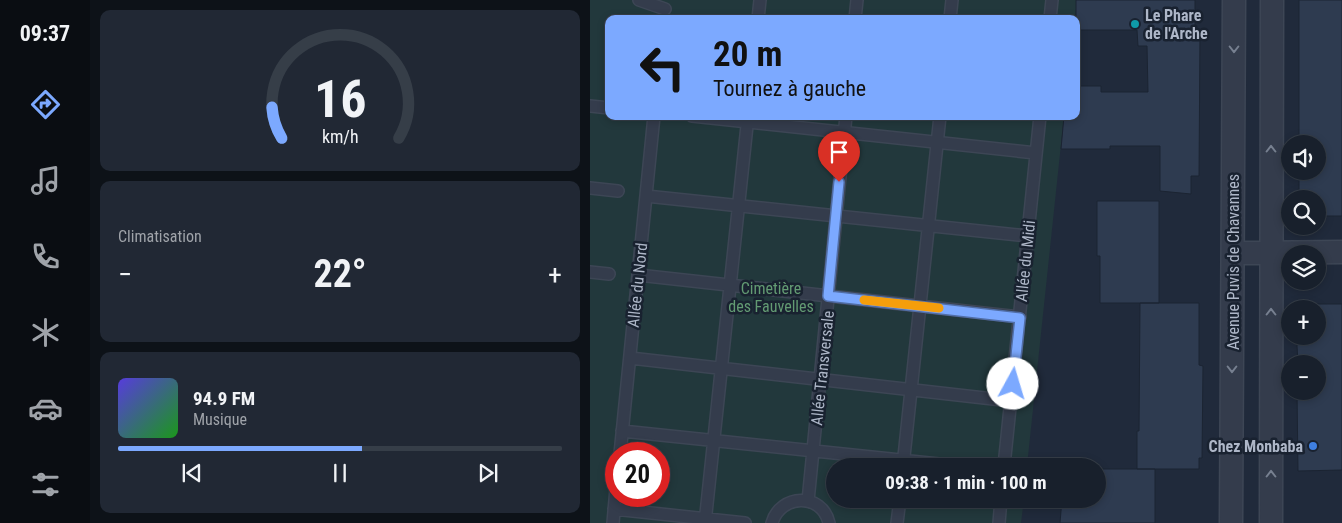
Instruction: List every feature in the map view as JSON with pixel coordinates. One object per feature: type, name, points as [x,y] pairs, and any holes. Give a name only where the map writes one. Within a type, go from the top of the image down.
[{"type":"street","name":"Avenue Puvis de Chavannes","points":[[1232,523],[1234,0]]},
{"type":"street","points":[[1271,523],[1272,0]]},
{"type":"street","points":[[1233,253],[1342,252]]},
{"type":"lane","points":[[639,0],[665,9]]},
{"type":"lane","points":[[758,15],[760,0]]},
{"type":"lane","points":[[855,15],[857,0]]},
{"type":"lane","points":[[950,15],[952,0]]},
{"type":"lane","points":[[1050,15],[1052,0]]},
{"type":"lane","points":[[590,106],[605,108]]},
{"type":"lane","name":"Allée du Nord","points":[[621,442],[654,120]]},
{"type":"lane","points":[[706,521],[748,120]]},
{"type":"lane","points":[[755,120],[937,143],[1036,153]]},
{"type":"lane","name":"Allée Transversale","points":[[808,500],[846,120]]},
{"type":"lane","points":[[904,458],[940,120]]},
{"type":"lane","name":"Allée du Midi","points":[[1005,458],[1040,120]]},
{"type":"lane","points":[[590,188],[618,191]]},
{"type":"lane","points":[[646,196],[1028,236]]},
{"type":"lane","points":[[590,272],[609,274]]},
{"type":"lane","points":[[638,275],[1020,318]]},
{"type":"lane","points":[[630,358],[1011,401]]},
{"type":"lane","points":[[622,430],[866,458]]},
{"type":"lane","points":[[772,523],[778,510],[784,505],[792,501],[808,500],[824,511],[829,523]]},
{"type":"lane","points":[[897,523],[899,508]]},
{"type":"lane","points":[[999,523],[1000,508]]},
{"type":"lane","points":[[613,523],[614,509],[706,521],[745,523]]},
{"type":"green space","name":"Cimetière des Fauvelles","points":[[590,0],[1077,0],[1075,15],[605,15],[605,120],[1064,120],[1028,458],[826,458],[826,508],[1023,508],[1021,523],[590,523]]},
{"type":"building","points":[[1076,0],[1195,0],[1195,32],[1200,32],[1199,176],[1191,176],[1191,194],[1160,191],[1160,146],[1110,146],[1110,149],[1061,149],[1064,120],[1080,120],[1080,86],[1101,86],[1101,92],[1148,92],[1147,46],[1138,46],[1137,30],[1080,30],[1080,15],[1076,15]]},
{"type":"building","points":[[1299,0],[1342,0],[1342,216],[1326,216],[1326,190],[1299,190],[1299,180],[1326,180],[1326,135],[1299,135]]},
{"type":"building","points":[[1097,201],[1159,201],[1159,303],[1100,303],[1100,256],[1097,256]]},
{"type":"building","points":[[1140,303],[1199,303],[1199,365],[1203,366],[1202,458],[1199,458],[1199,469],[1137,469]]},
{"type":"building","points":[[1326,304],[1342,304],[1342,470],[1298,471],[1297,400],[1326,400],[1326,355],[1298,355],[1297,346],[1326,345]]},
{"type":"building","points":[[1106,469],[1155,469],[1155,523],[1060,523],[1061,508],[1106,508]]},
{"type":"slow traffic","points":[[864,300],[939,308]]},
{"type":"place","name":"Le Phare de l'Arche","points":[[1135,24]]},
{"type":"place","name":"Chez Monbaba","points":[[1313,446]]},
{"type":"route","points":[[839,182],[828,296],[1020,318],[1013,384]]}]
